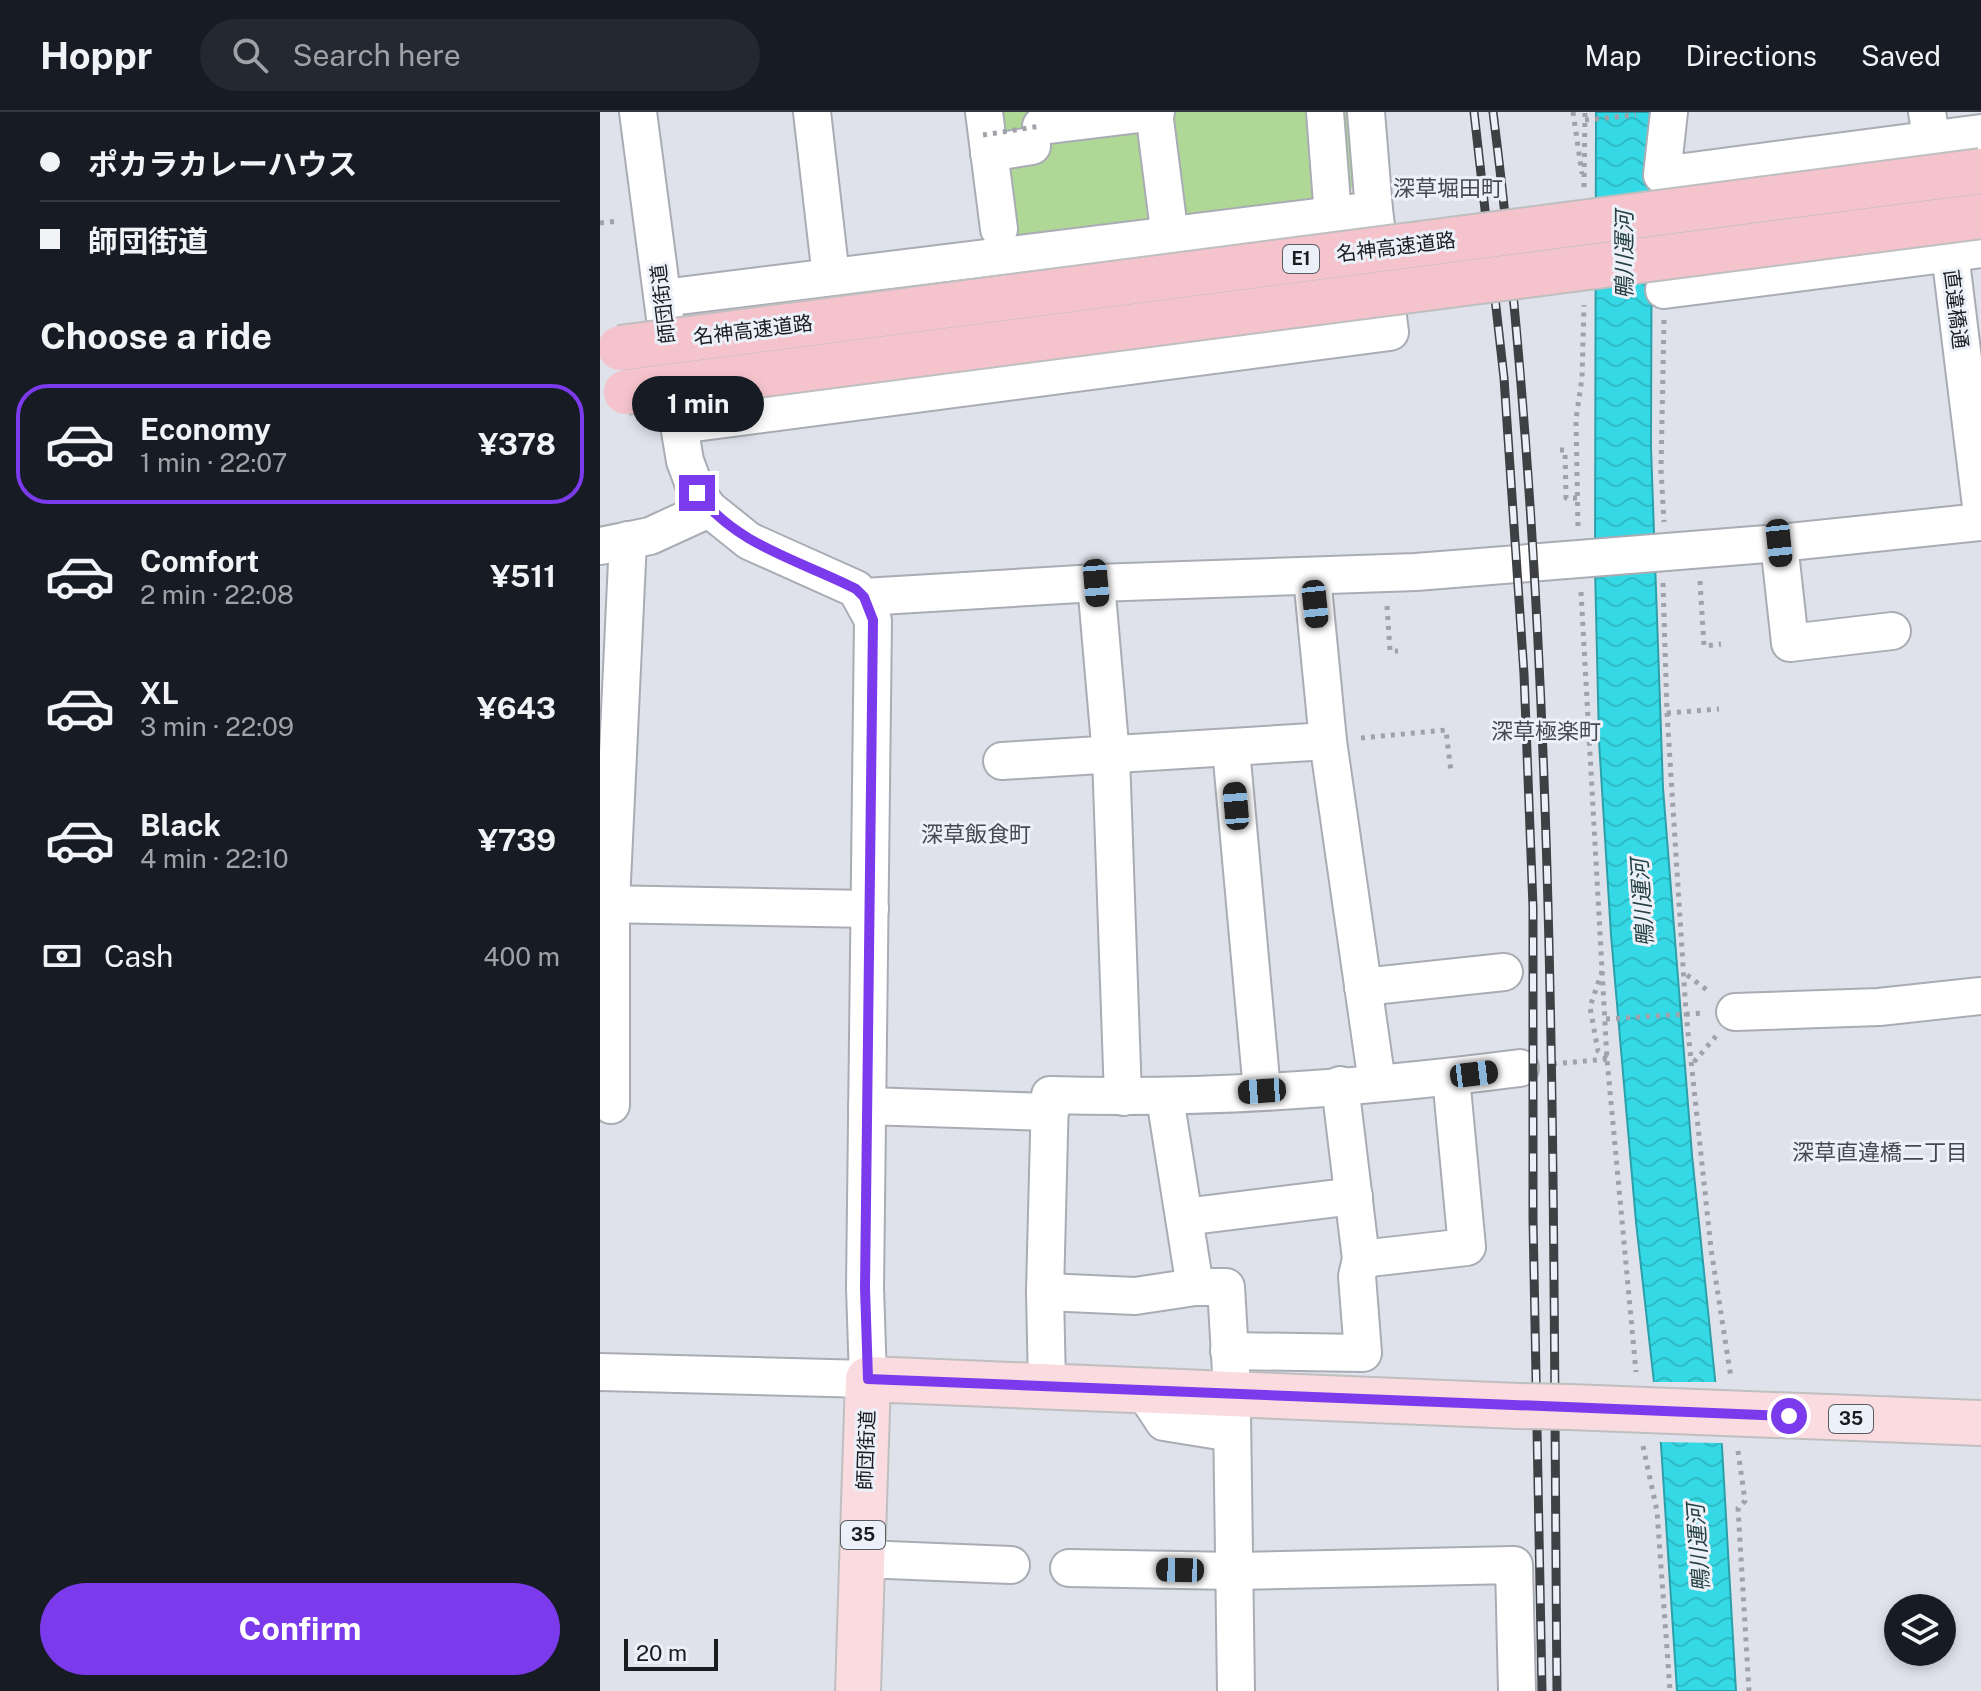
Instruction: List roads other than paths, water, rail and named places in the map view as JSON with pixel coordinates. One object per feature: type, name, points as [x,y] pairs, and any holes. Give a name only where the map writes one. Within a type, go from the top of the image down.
[{"type":"highway","name":"名神高速道路","points":[[620,348],[1981,171]]},
{"type":"highway","name":"E1","points":[[626,392],[1981,216]]},
{"type":"main road","name":"35","points":[[868,1379],[1981,1423]]},
{"type":"main road","name":"師団街道","points":[[858,1691],[868,1379]]},
{"type":"street","name":"師団街道","points":[[638,112],[679,425],[685,461],[697,493],[709,509],[749,541],[856,589],[864,597],[873,620],[865,1288],[868,1379]]},
{"type":"street","points":[[812,112],[831,277]]},
{"type":"street","points":[[1000,236],[1010,134],[1155,112],[1168,222]]},
{"type":"street","points":[[1326,112],[1332,203]]},
{"type":"street","points":[[679,425],[1390,332],[1374,210],[1366,112]]},
{"type":"street","points":[[1658,113],[1662,175],[1930,126],[1981,133]]},
{"type":"street","name":"直違橋通","points":[[1930,126],[1965,251],[1981,506]]},
{"type":"street","points":[[663,298],[1374,210]]},
{"type":"street","points":[[1664,290],[1965,251]]},
{"type":"street","points":[[611,1105],[605,903],[614,543],[681,524],[709,509]]},
{"type":"street","points":[[864,597],[1096,583],[1312,577],[1779,543],[1981,522]]},
{"type":"street","points":[[1779,543],[1790,643],[1892,631]]},
{"type":"street","points":[[1312,577],[1328,741],[1377,1083]]},
{"type":"street","points":[[1096,583],[1111,756],[1123,1097]]},
{"type":"street","points":[[1002,761],[1328,741]]},
{"type":"street","points":[[1231,749],[1262,1091]]},
{"type":"street","points":[[605,903],[870,909]]},
{"type":"street","points":[[1363,987],[1504,972]]},
{"type":"street","points":[[1735,1012],[1879,1007],[1981,996]]},
{"type":"street","points":[[1047,1386],[1045,1292],[1050,1095],[1165,1098],[1451,1077],[1520,1068]]},
{"type":"street","points":[[1361,1259],[1467,1247],[1451,1077]]},
{"type":"street","points":[[1045,1292],[1135,1296],[1195,1287],[1226,1287],[1230,1361],[1363,1353],[1357,1276],[1361,1259],[1340,1085]]},
{"type":"street","points":[[1165,1098],[1195,1287]]},
{"type":"street","points":[[867,1106],[1050,1112]]},
{"type":"street","points":[[1184,1217],[1354,1196]]},
{"type":"street","points":[[600,1372],[868,1379]]},
{"type":"street","points":[[1143,1390],[1164,1422],[1232,1424],[1236,1691]]},
{"type":"street","points":[[863,1559],[1011,1565]]},
{"type":"street","points":[[1069,1568],[1236,1571],[1514,1565],[1517,1691]]},
{"type":"water","name":"鴨川運河","points":[[1596,112],[1652,112],[1651,448],[1663,788],[1692,1155],[1722,1447],[1736,1691],[1677,1691],[1661,1445],[1636,1222],[1611,935],[1599,741],[1595,567]]},
{"type":"railway","points":[[1474,112],[1504,378],[1524,674],[1533,907],[1533,1219],[1542,1691]]},
{"type":"railway","points":[[1493,112],[1514,309],[1530,506],[1541,703],[1552,1098],[1557,1691]]},
{"type":"district","name":"深草堀田町","points":[[1448,188]]},
{"type":"district","name":"深草極楽町","points":[[1546,731]]},
{"type":"district","name":"深草飯食町","points":[[976,834]]},
{"type":"district","name":"深草直違橋二丁目","points":[[1880,1152]]}]
